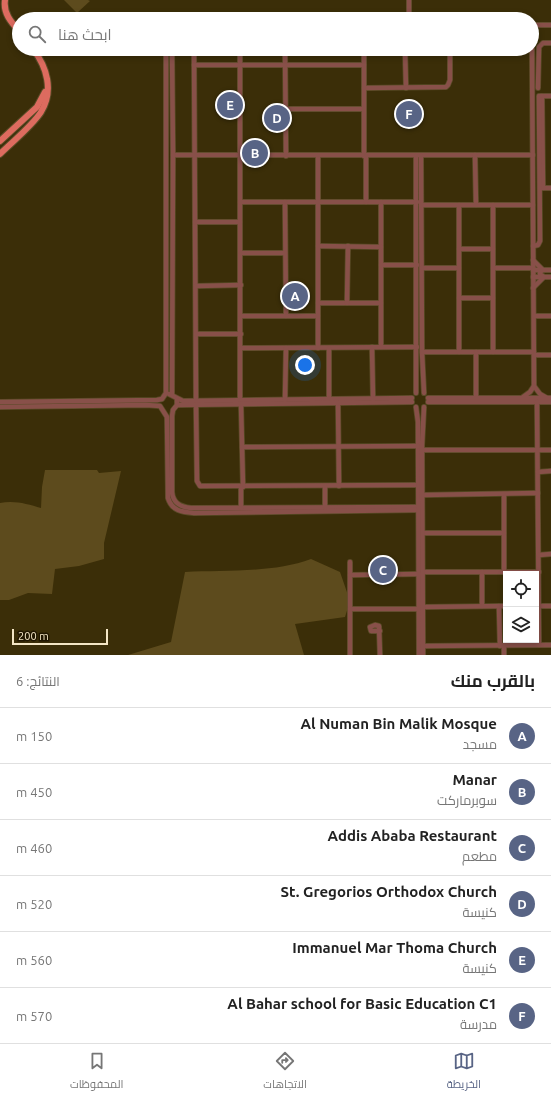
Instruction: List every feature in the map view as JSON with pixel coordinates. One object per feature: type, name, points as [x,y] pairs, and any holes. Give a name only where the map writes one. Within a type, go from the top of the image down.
[{"type":"main road","points":[[2,0],[2,10],[12,22]]},
{"type":"main road","points":[[5,0],[5,9],[10,20]]},
{"type":"main road","points":[[0,154],[42,111],[46,98],[47,79],[44,65],[38,56]]},
{"type":"main road","points":[[0,141],[37,107],[44,95],[47,79]]},
{"type":"main road","points":[[0,160],[15,140]]},
{"type":"street","points":[[409,0],[410,12]]},
{"type":"street","points":[[539,26],[551,25]]},
{"type":"street","points":[[539,47],[541,44],[551,43]]},
{"type":"street","points":[[166,56],[167,391],[160,403],[167,417],[168,498],[172,506],[180,512],[194,513],[418,509]]},
{"type":"street","points":[[172,56],[172,395]]},
{"type":"street","points":[[194,56],[196,402],[198,484],[203,487],[418,485]]},
{"type":"street","points":[[240,56],[242,508]]},
{"type":"street","points":[[286,56],[286,156]]},
{"type":"street","points":[[364,56],[366,202]]},
{"type":"street","points":[[406,56],[406,88]]},
{"type":"street","points":[[364,88],[447,87],[450,80],[450,56]]},
{"type":"street","points":[[519,398],[530,392],[534,386],[532,56]]},
{"type":"street","points":[[538,56],[538,88]]},
{"type":"street","points":[[194,65],[364,65]]},
{"type":"street","points":[[532,96],[551,96]]},
{"type":"street","points":[[533,246],[540,243],[540,208],[542,188],[541,96]]},
{"type":"street","points":[[286,109],[364,109]]},
{"type":"street","points":[[532,128],[541,128]]},
{"type":"street","points":[[521,155],[533,144]]},
{"type":"street","points":[[173,155],[533,155]]},
{"type":"street","points":[[412,400],[416,393],[417,347],[416,202],[419,165],[430,155]]},
{"type":"street","points":[[476,155],[476,205]]},
{"type":"street","points":[[521,155],[532,160],[533,165]]},
{"type":"street","points":[[318,156],[318,348]]},
{"type":"street","points":[[408,156],[419,165]]},
{"type":"street","points":[[419,156],[422,268],[422,352],[424,393],[428,400]]},
{"type":"street","points":[[167,182],[169,199],[171,201],[173,200]]},
{"type":"street","points":[[533,188],[551,188]]},
{"type":"street","points":[[240,202],[416,202]]},
{"type":"street","points":[[285,202],[286,316]]},
{"type":"street","points":[[381,202],[381,347]]},
{"type":"street","points":[[421,205],[533,206],[540,208]]},
{"type":"street","points":[[459,205],[459,352]]},
{"type":"street","points":[[493,205],[493,352]]},
{"type":"street","points":[[166,214],[168,212],[171,213],[173,231]]},
{"type":"street","points":[[196,222],[240,222]]},
{"type":"street","points":[[533,222],[540,222]]},
{"type":"street","points":[[533,232],[540,232]]},
{"type":"street","points":[[318,246],[381,247]]},
{"type":"street","points":[[347,304],[348,246]]},
{"type":"street","points":[[459,249],[493,249]]},
{"type":"street","points":[[241,252],[285,253]]},
{"type":"street","points":[[533,260],[543,270]]},
{"type":"street","points":[[381,265],[417,265]]},
{"type":"street","points":[[422,268],[459,268]]},
{"type":"street","points":[[493,268],[551,270]]},
{"type":"street","points":[[543,270],[540,274],[544,277]]},
{"type":"street","points":[[533,277],[551,277]]},
{"type":"street","points":[[533,288],[544,277]]},
{"type":"street","points":[[196,286],[241,285]]},
{"type":"street","points":[[459,298],[493,298]]},
{"type":"street","points":[[318,303],[381,303]]},
{"type":"street","points":[[241,316],[318,316]]},
{"type":"street","points":[[534,316],[551,316]]},
{"type":"street","points":[[196,334],[241,334]]},
{"type":"street","points":[[372,347],[373,399]]},
{"type":"street","points":[[241,348],[417,347]]},
{"type":"street","points":[[286,348],[286,400]]},
{"type":"street","points":[[329,348],[329,399]]},
{"type":"street","points":[[422,352],[493,352],[551,355]]},
{"type":"street","points":[[476,352],[476,398]]},
{"type":"street","points":[[534,386],[540,394],[549,398]]},
{"type":"street","points":[[416,393],[424,393]]},
{"type":"street","points":[[0,402],[157,400],[172,395]]},
{"type":"street","points":[[172,395],[183,401],[196,402],[338,403],[412,400]]},
{"type":"street","points":[[428,400],[476,398],[549,398]]},
{"type":"street","points":[[177,399],[177,405],[173,410],[172,421],[172,492],[174,501],[181,506],[186,508],[325,507],[397,509]]},
{"type":"street","points":[[241,402],[329,399],[412,400]]},
{"type":"street","points":[[412,400],[418,414],[418,509],[421,573],[419,655]]},
{"type":"street","points":[[428,400],[551,402]]},
{"type":"street","points":[[421,573],[423,533],[422,450],[424,407],[428,400]]},
{"type":"street","points":[[177,405],[196,402]]},
{"type":"street","points":[[537,402],[539,571]]},
{"type":"street","points":[[338,403],[339,486]]},
{"type":"street","points":[[0,407],[158,405],[167,411],[173,410]]},
{"type":"street","points":[[416,407],[424,407]]},
{"type":"street","points":[[242,447],[418,446]]},
{"type":"street","points":[[422,450],[551,450]]},
{"type":"street","points":[[538,472],[551,472]]},
{"type":"street","points":[[325,486],[325,507]]},
{"type":"street","points":[[422,494],[538,493]]},
{"type":"street","points":[[504,494],[504,571]]},
{"type":"street","points":[[423,533],[504,533]]},
{"type":"street","points":[[539,555],[551,554]]},
{"type":"street","points":[[350,562],[350,655]]},
{"type":"street","points":[[482,572],[482,606]]},
{"type":"street","points":[[350,575],[503,572]]},
{"type":"street","points":[[350,609],[500,606],[502,646],[504,655]]},
{"type":"street","points":[[539,606],[551,606]]},
{"type":"street","points":[[538,607],[540,646]]},
{"type":"street","points":[[421,608],[423,655]]},
{"type":"street","points":[[380,631],[380,655]]},
{"type":"street","points":[[423,646],[551,645]]},
{"type":"shaded area","points":[[64,0],[90,1],[78,12],[76,12]]},
{"type":"shaded area","points":[[45,470],[97,470],[99,473],[121,471],[104,543],[104,559],[79,566],[55,569],[52,594],[28,593],[9,600],[0,600],[0,503],[16,502],[41,508],[42,487]]},
{"type":"shaded area","points":[[311,559],[340,572],[350,601],[345,617],[295,624],[304,655],[128,655],[171,642],[185,572],[265,569],[281,567]]},
{"type":"place","name":"Immanuel Mar Thoma Church","points":[[230,105]]},
{"type":"place","name":"Al Bahar school for Basic Education C1","points":[[409,114]]},
{"type":"place","name":"St. Gregorios Orthodox Church","points":[[277,118]]},
{"type":"place","name":"Manar","points":[[255,153]]},
{"type":"place","name":"Al Numan Bin Malik Mosque","points":[[295,296]]},
{"type":"place","name":"Addis Ababa Restaurant","points":[[383,570]]}]
